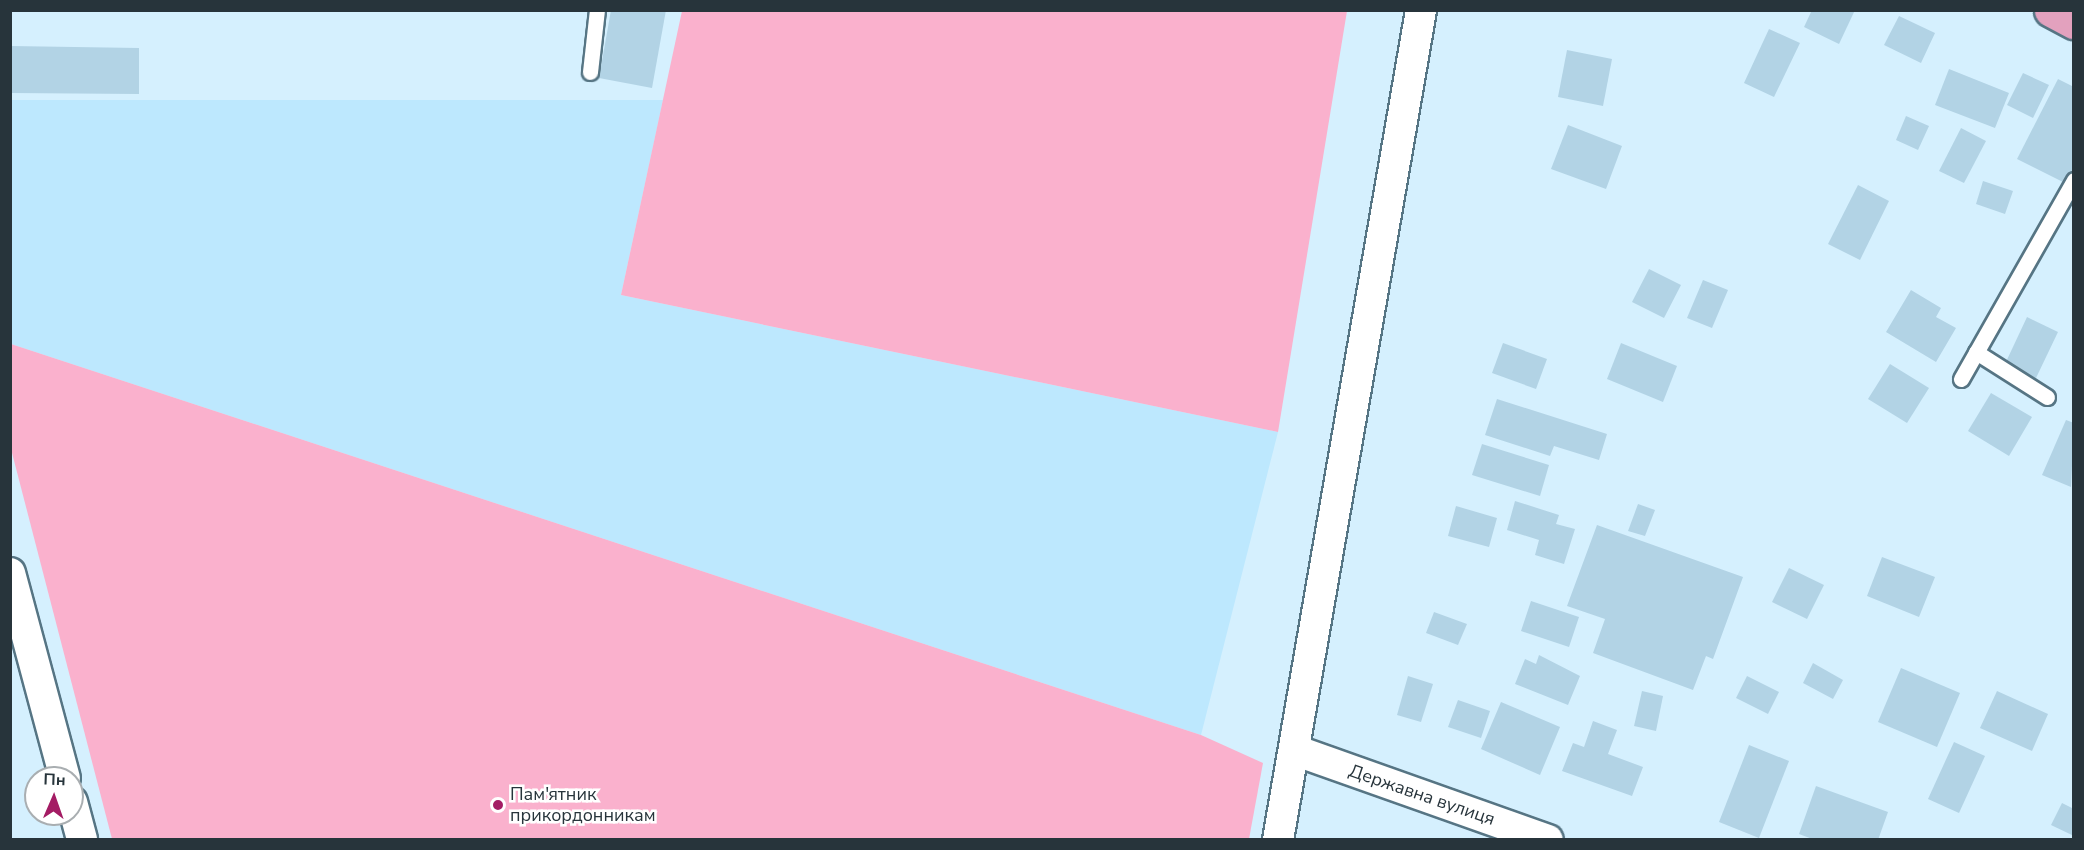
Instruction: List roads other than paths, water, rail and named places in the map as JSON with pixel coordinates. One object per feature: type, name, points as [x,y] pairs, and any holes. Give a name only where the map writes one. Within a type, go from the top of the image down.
[{"type":"main road","points":[[2051,10],[2073,22]]},
{"type":"street","points":[[1278,840],[1297,751],[1421,10]]},
{"type":"street","points":[[10,573],[62,766]]},
{"type":"street","name":"Державна вулиця","points":[[1297,751],[1548,840]]},
{"type":"lane","points":[[590,72],[597,10]]},
{"type":"lane","points":[[1961,379],[2073,180]]},
{"type":"lane","points":[[1976,352],[2047,397]]},
{"type":"place","name":"Пам'ятник прикордонникам","points":[[498,805]]}]
